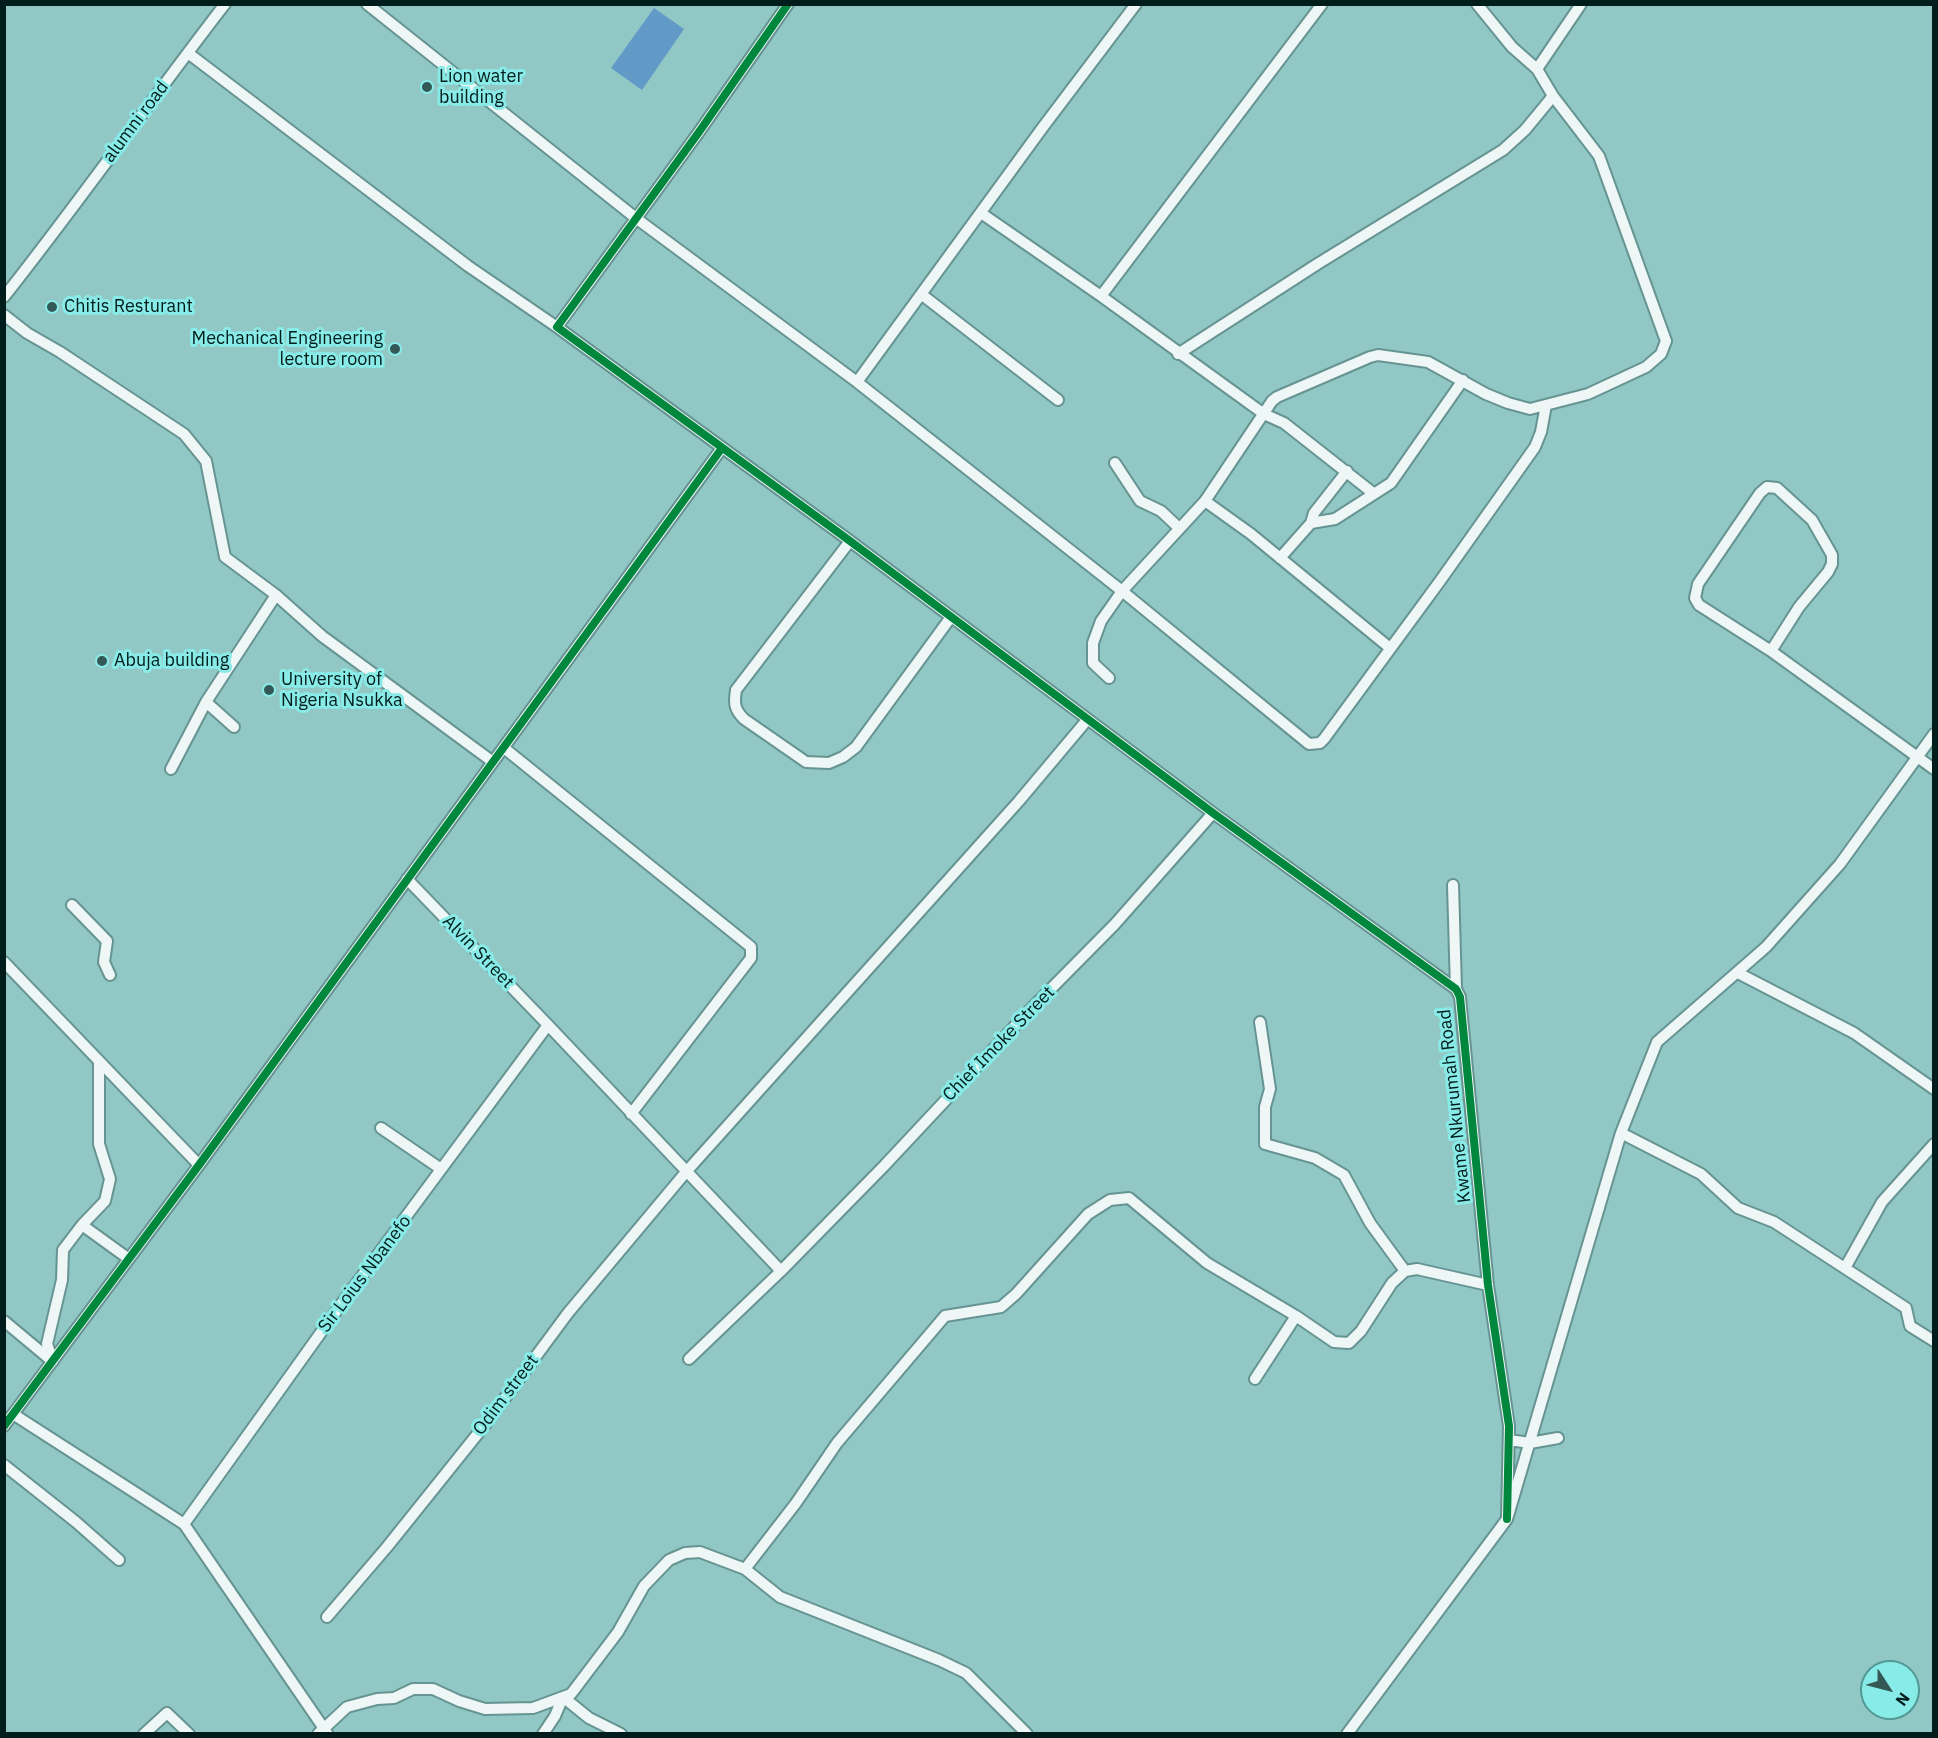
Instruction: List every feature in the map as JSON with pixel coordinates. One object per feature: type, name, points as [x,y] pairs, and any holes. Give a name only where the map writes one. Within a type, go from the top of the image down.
[{"type":"street","name":"alumni road","points":[[4,297],[49,241],[225,4]]},
{"type":"street","points":[[367,4],[637,219],[857,382],[1122,591],[1309,744],[1320,743],[1324,739],[1535,447],[1546,405]]},
{"type":"street","points":[[557,327],[637,219],[788,4]]},
{"type":"street","points":[[857,382],[1043,126],[1136,4]]},
{"type":"street","points":[[1101,296],[1322,4]]},
{"type":"street","points":[[1109,678],[1092,663],[1094,643],[1101,621],[1122,591],[1205,501],[1277,397],[1378,355],[1428,362],[1508,403],[1530,409],[1588,394],[1646,367],[1661,354],[1666,341],[1599,156],[1553,96],[1537,69],[1512,47],[1476,4]]},
{"type":"street","points":[[1537,69],[1581,4]]},
{"type":"street","name":"Kwame Nkurumah Road","points":[[188,53],[468,266],[557,327],[850,541],[1087,720],[1456,989],[1460,997],[1488,1286],[1509,1426],[1507,1519]]},
{"type":"street","points":[[1178,354],[1319,263],[1503,150],[1525,130],[1553,96]]},
{"type":"street","points":[[981,213],[1101,296],[1178,354],[1264,414],[1284,423],[1373,494]]},
{"type":"street","points":[[921,294],[1058,400]]},
{"type":"street","points":[[4,315],[27,333],[60,352],[184,434],[206,461],[225,556],[276,595],[322,636],[493,762]]},
{"type":"street","points":[[1311,523],[1335,519],[1391,483],[1463,380]]},
{"type":"street","points":[[4,1426],[129,1259],[722,448]]},
{"type":"street","points":[[1115,463],[1140,501],[1161,511],[1179,528]]},
{"type":"street","points":[[1280,558],[1311,523],[1314,513],[1347,471]]},
{"type":"street","points":[[1771,651],[1798,607],[1828,572],[1832,564],[1832,555],[1826,540],[1812,520],[1777,488],[1767,487],[1760,493],[1698,584],[1695,598],[1700,605],[1771,651],[1934,769]]},
{"type":"street","points":[[1205,501],[1251,534],[1390,648]]},
{"type":"street","points":[[850,541],[736,690],[734,703],[737,712],[744,718],[806,762],[829,764],[856,747],[951,617]]},
{"type":"street","points":[[171,769],[206,702],[276,595]]},
{"type":"street","points":[[206,702],[234,727]]},
{"type":"street","name":"Odim street","points":[[327,1617],[387,1547],[488,1421],[568,1313],[686,1172],[1019,801],[1087,720]]},
{"type":"street","points":[[1347,1734],[1507,1519],[1621,1133],[1657,1042],[1766,947],[1840,864],[1934,734]]},
{"type":"street","points":[[504,748],[751,947],[751,958],[631,1114]]},
{"type":"street","name":"Chief Imoke Street","points":[[688,1359],[781,1271],[884,1166],[1115,924],[1213,813]]},
{"type":"street","name":"Alvin Street","points":[[407,879],[781,1271]]},
{"type":"street","points":[[1453,885],[1456,989]]},
{"type":"street","points":[[72,905],[107,942],[104,962],[110,975]]},
{"type":"street","points":[[4,962],[198,1165]]},
{"type":"street","points":[[1738,973],[1854,1033],[1934,1089]]},
{"type":"street","points":[[1260,1022],[1270,1089],[1265,1107],[1265,1144],[1315,1158],[1344,1175],[1370,1223],[1405,1270]]},
{"type":"street","name":"Sir Loius Nbanefo","points":[[184,1524],[342,1303],[548,1025]]},
{"type":"street","points":[[53,1361],[47,1344],[62,1280],[63,1250],[82,1225],[105,1201],[110,1179],[99,1144],[99,1062]]},
{"type":"street","points":[[381,1128],[441,1169]]},
{"type":"street","points":[[1621,1133],[1701,1174],[1738,1208],[1774,1222],[1906,1308],[1910,1326],[1934,1341]]},
{"type":"street","points":[[1845,1268],[1882,1202],[1934,1144]]},
{"type":"street","points":[[745,1569],[796,1503],[837,1443],[945,1316],[1001,1307],[1016,1294],[1088,1214],[1110,1200],[1129,1198],[1207,1263],[1296,1316],[1334,1342],[1349,1343],[1361,1330],[1392,1283],[1405,1270],[1417,1269],[1488,1286]]},
{"type":"street","points":[[82,1225],[129,1259]]},
{"type":"street","points":[[1255,1379],[1296,1316]]},
{"type":"street","points":[[4,1321],[53,1361]]},
{"type":"street","points":[[13,1414],[184,1524],[323,1732],[347,1707],[377,1699],[394,1698],[413,1689],[433,1689],[459,1701],[485,1709],[533,1708],[571,1694],[618,1632],[644,1586],[669,1560],[685,1553],[700,1552],[745,1569],[780,1597],[939,1660],[966,1673],[1027,1734]]},
{"type":"street","points":[[1509,1440],[1530,1443],[1558,1438]]},
{"type":"street","points":[[4,1464],[119,1560]]},
{"type":"street","points":[[543,1734],[555,1716],[563,1697]]},
{"type":"street","points":[[563,1697],[589,1718],[621,1734]]},
{"type":"street","points":[[144,1734],[167,1713],[189,1734]]},
{"type":"water","points":[[654,8],[684,29],[642,90],[611,68]]},
{"type":"cycle path","points":[[788,4],[699,132],[557,327],[850,541],[1213,813],[1456,989],[1460,997],[1488,1285],[1509,1426],[1507,1519]]},
{"type":"cycle path","points":[[4,1426],[199,1165],[722,448]]},
{"type":"place","name":"Lion water building","points":[[427,87]]},
{"type":"place","name":"Chitis Resturant","points":[[52,307]]},
{"type":"place","name":"Mechanical Engineering lecture room","points":[[395,349]]},
{"type":"place","name":"Abuja building","points":[[102,661]]},
{"type":"place","name":"University of Nigeria Nsukka","points":[[269,690]]}]
